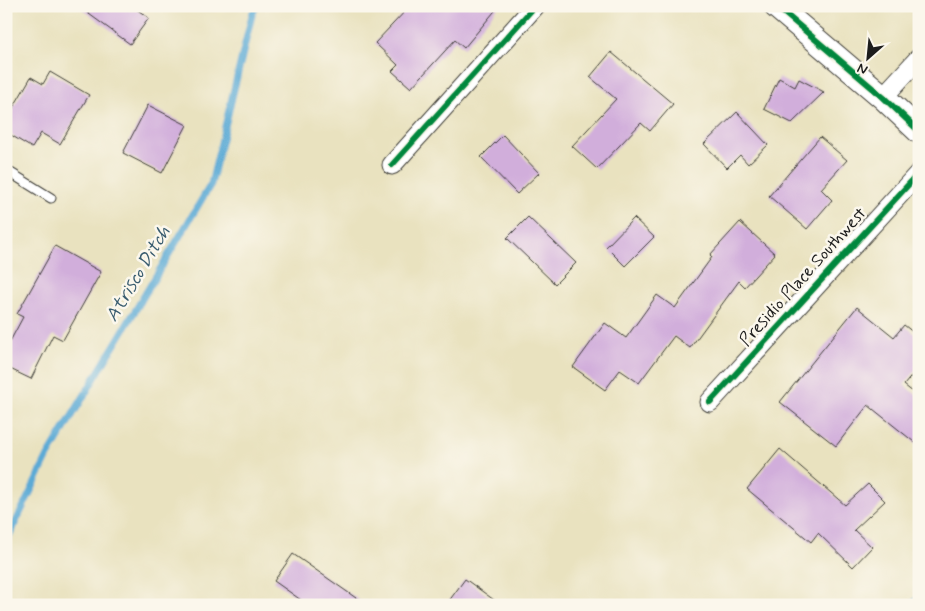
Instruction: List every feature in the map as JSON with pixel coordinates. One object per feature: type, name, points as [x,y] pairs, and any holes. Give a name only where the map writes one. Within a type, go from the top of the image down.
[{"type":"street","points":[[392,165],[535,6]]},
{"type":"street","points":[[776,6],[883,97],[919,131]]},
{"type":"street","points":[[883,97],[919,58]]},
{"type":"street","name":"Presidio Place Southwest","points":[[710,402],[919,173]]},
{"type":"lane","points":[[6,170],[51,198]]},
{"type":"building","points":[[78,6],[132,6],[149,18],[130,44]]},
{"type":"building","points":[[410,6],[499,6],[464,48],[455,40],[411,88],[392,71],[398,65],[375,43]]},
{"type":"building","points":[[611,52],[673,104],[650,131],[641,123],[597,169],[572,146],[616,99],[590,77]]},
{"type":"building","points":[[50,72],[89,95],[60,144],[41,133],[32,148],[6,132],[6,120],[31,77],[43,84]]},
{"type":"building","points":[[779,78],[795,87],[799,79],[824,92],[792,123],[764,109]]},
{"type":"building","points":[[148,105],[187,125],[162,173],[123,153]]},
{"type":"building","points":[[737,112],[768,145],[748,164],[740,155],[727,168],[704,144]]},
{"type":"building","points":[[503,135],[539,173],[517,194],[481,157]]},
{"type":"building","points":[[820,137],[847,160],[821,189],[832,200],[807,229],[769,196]]},
{"type":"building","points":[[528,217],[576,263],[555,284],[507,238]]},
{"type":"building","points":[[634,218],[654,237],[625,266],[606,247]]},
{"type":"building","points":[[740,222],[775,254],[745,287],[739,281],[690,348],[674,336],[639,383],[620,370],[605,390],[573,367],[605,323],[626,338],[657,295],[675,308],[712,257],[710,255]]},
{"type":"building","points":[[55,246],[101,272],[63,340],[53,335],[31,379],[6,367],[6,349],[23,317],[17,314]]},
{"type":"building","points":[[857,307],[894,337],[904,325],[919,337],[919,367],[904,385],[919,397],[919,446],[868,405],[836,446],[780,402]]},
{"type":"building","points":[[780,449],[845,505],[868,484],[885,501],[854,530],[872,547],[853,567],[818,533],[811,542],[747,489]]},
{"type":"building","points":[[293,554],[366,605],[308,605],[274,581]]},
{"type":"building","points":[[465,579],[501,605],[446,605]]},
{"type":"waterway","name":"Atrisco Ditch","points":[[6,542],[48,456],[211,184],[252,15],[256,6]]},
{"type":"waterway","points":[[912,605],[919,598]]},
{"type":"cycle path","points":[[392,165],[535,6]]},
{"type":"cycle path","points":[[776,6],[883,97],[919,131]]},
{"type":"cycle path","points":[[710,402],[919,173]]}]
